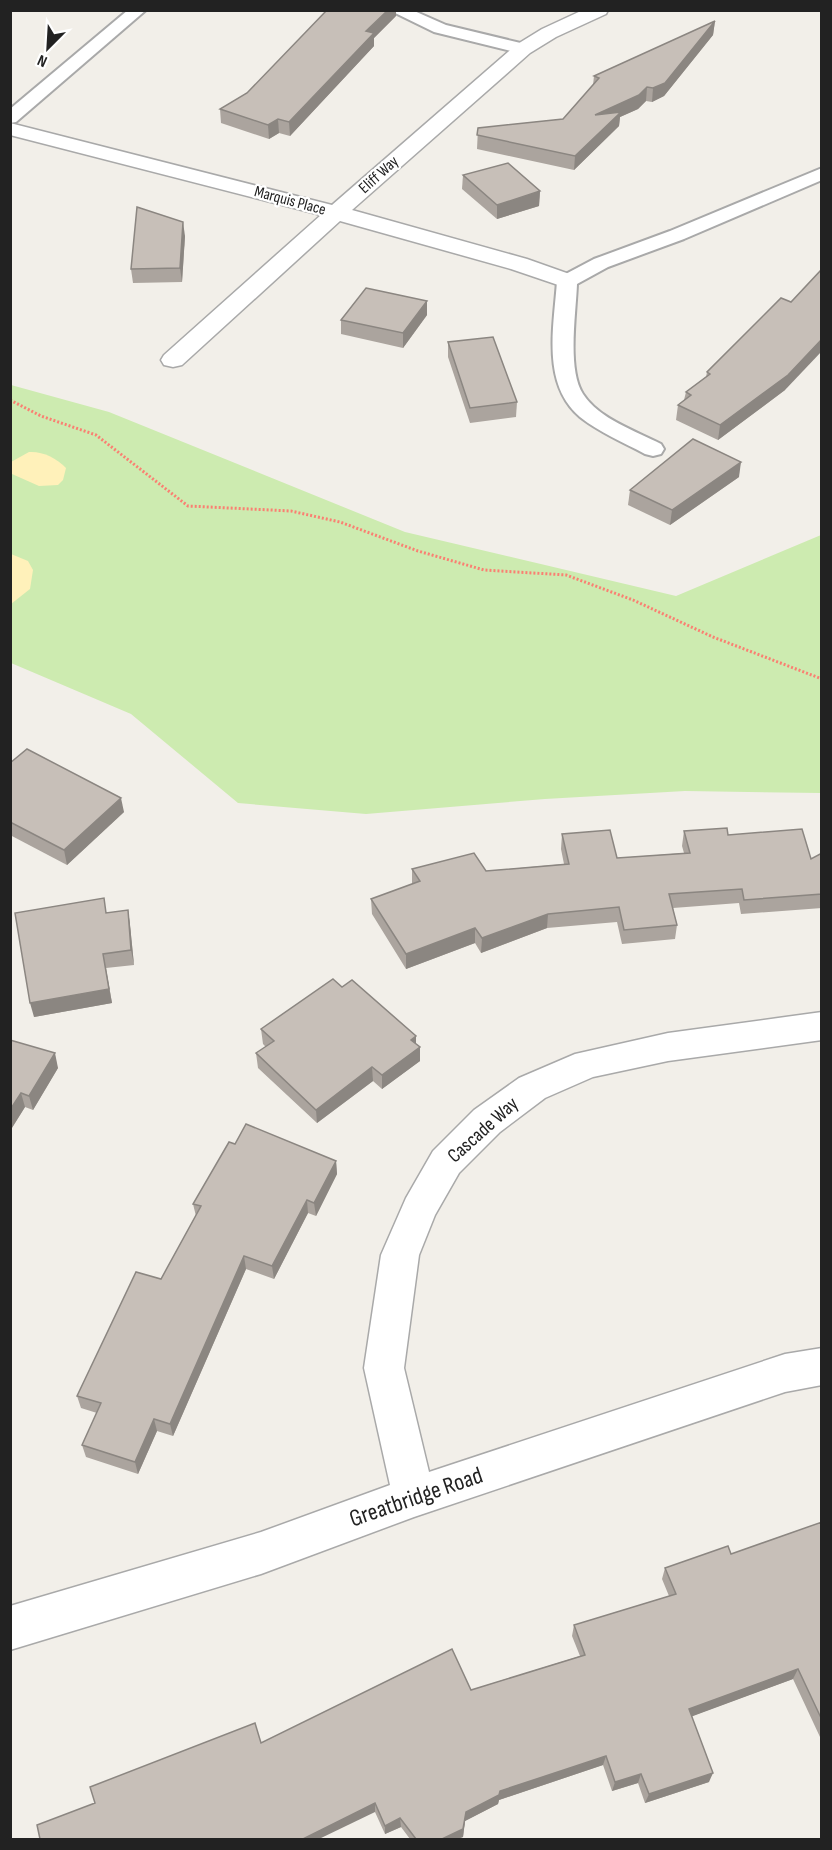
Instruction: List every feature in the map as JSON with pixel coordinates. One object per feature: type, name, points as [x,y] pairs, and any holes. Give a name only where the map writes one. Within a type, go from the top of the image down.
[{"type":"street","name":"Eliff Way","points":[[174,360],[523,49],[549,33],[599,10]]},
{"type":"street","name":"Marquis Place","points":[[10,129],[337,213],[519,264],[567,281]]},
{"type":"street","name":"Cascade Way","points":[[414,1497],[384,1368],[400,1255],[419,1209],[446,1162],[487,1121],[532,1088],[587,1064],[668,1047],[822,1026]]},
{"type":"street","name":"Greatbridge Road","points":[[10,1628],[261,1553],[414,1497],[785,1373],[822,1366]]},
{"type":"lane","points":[[10,118],[138,10]]},
{"type":"lane","points":[[397,10],[440,29],[523,49]]},
{"type":"lane","points":[[653,449],[588,412],[572,396],[565,378],[567,281],[601,263],[677,235],[822,173]]},
{"type":"path","points":[[10,400],[41,416],[96,435],[188,506],[291,511],[340,522],[418,551],[484,570],[566,575],[633,600],[713,637],[822,679]]},
{"type":"green space","points":[[11,385],[109,412],[405,532],[676,596],[821,535],[821,793],[685,791],[545,799],[366,814],[238,803],[131,714],[11,663]]},
{"type":"sand","points":[[29,452],[44,454],[62,464],[66,468],[63,480],[58,485],[39,486],[12,474],[11,462]]},
{"type":"sand","points":[[11,554],[28,561],[33,570],[30,589],[11,604]]},
{"type":"building","points":[[327,10],[388,10],[366,31],[374,33],[289,122],[278,119],[268,125],[220,109],[247,93]]},
{"type":"building","points":[[715,21],[665,83],[653,88],[647,87],[639,95],[595,115],[621,112],[575,156],[477,135],[478,128],[563,119],[599,78],[594,76]]},
{"type":"building","points":[[508,163],[540,191],[497,205],[463,175]]},
{"type":"building","points":[[137,207],[183,222],[180,268],[131,269]]},
{"type":"building","points":[[822,269],[822,339],[788,375],[720,425],[678,405],[691,395],[686,392],[710,374],[707,372],[781,298],[791,302]]},
{"type":"building","points":[[366,288],[427,301],[403,333],[341,320]]},
{"type":"building","points":[[493,337],[517,402],[470,408],[448,342]]},
{"type":"building","points":[[693,439],[741,462],[672,510],[630,490]]},
{"type":"building","points":[[27,749],[121,798],[64,850],[10,822],[10,763]]},
{"type":"building","points":[[727,828],[728,835],[802,829],[811,859],[822,853],[822,894],[744,900],[742,889],[669,894],[677,925],[624,930],[619,907],[548,914],[482,938],[475,928],[406,954],[371,899],[420,881],[412,869],[474,853],[486,871],[569,864],[562,834],[610,830],[617,858],[690,853],[684,831]]},
{"type":"building","points":[[104,898],[106,913],[128,910],[131,950],[103,954],[109,989],[30,1003],[15,913]]},
{"type":"building","points":[[333,979],[342,987],[352,980],[416,1036],[411,1040],[420,1047],[382,1075],[372,1067],[316,1110],[256,1053],[274,1041],[261,1029]]},
{"type":"building","points":[[10,1040],[55,1053],[29,1096],[21,1093],[10,1110]]},
{"type":"building","points":[[246,1124],[336,1161],[314,1203],[307,1200],[272,1266],[244,1256],[170,1424],[154,1419],[135,1462],[82,1445],[101,1403],[77,1396],[136,1272],[161,1279],[201,1206],[193,1204],[229,1142],[235,1144]]},
{"type":"building","points":[[822,1522],[822,1720],[798,1669],[689,1709],[713,1773],[649,1794],[641,1774],[615,1782],[606,1756],[500,1791],[499,1795],[466,1812],[463,1829],[442,1839],[416,1839],[400,1818],[385,1826],[375,1803],[303,1839],[40,1839],[37,1825],[95,1803],[90,1787],[255,1723],[261,1743],[452,1649],[471,1690],[585,1655],[574,1625],[676,1594],[665,1568],[728,1546],[731,1554]]}]
